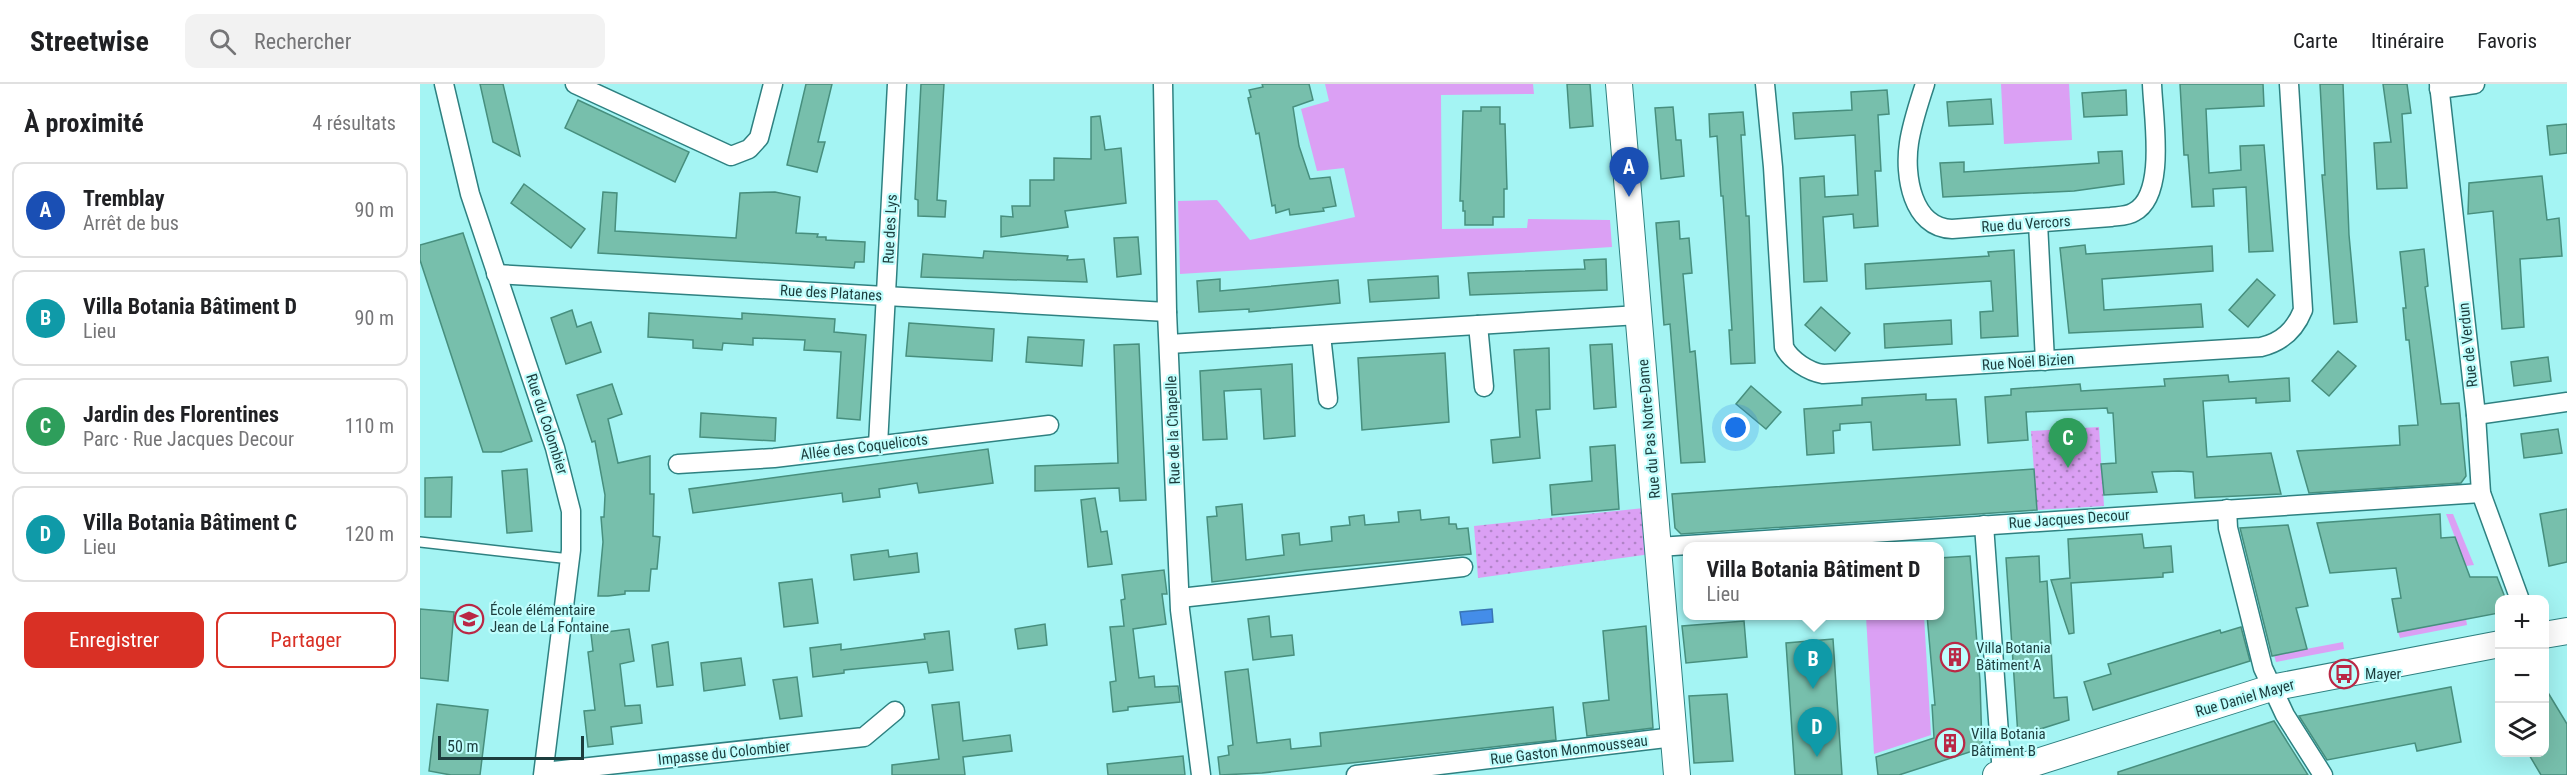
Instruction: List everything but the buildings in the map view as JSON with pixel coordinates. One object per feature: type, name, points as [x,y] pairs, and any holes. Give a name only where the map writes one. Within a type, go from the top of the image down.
[{"type":"street","name":"Rue du Colombier","points":[[444,84],[470,194],[568,489],[571,511],[570,560],[544,774]]},
{"type":"street","points":[[575,84],[731,156],[749,148],[759,138],[773,84]]},
{"type":"street","name":"Rue des Lys","points":[[878,445],[897,84]]},
{"type":"street","name":"Rue de la Chapelle","points":[[1163,84],[1167,312],[1180,598],[1201,775]]},
{"type":"street","name":"Rue du Pas Notre-Dame","points":[[1618,84],[1677,775]]},
{"type":"street","name":"Rue Noël Bizien","points":[[1765,84],[1773,167],[1782,337],[1787,353],[1813,373],[1823,375],[2261,347],[2280,341],[2291,331],[2303,310],[2289,84]]},
{"type":"street","name":"Rue du Vercors","points":[[1925,84],[1914,121],[1908,158],[1914,200],[1924,218],[1942,229],[2111,217],[2134,212],[2149,197],[2156,172],[2152,84]]},
{"type":"street","points":[[2439,86],[2475,84]]},
{"type":"street","name":"Rue de Verdun","points":[[2439,86],[2476,415],[2481,493],[2518,595]]},
{"type":"street","points":[[2038,223],[2046,361]]},
{"type":"street","name":"Rue des Platanes","points":[[496,274],[1167,312]]},
{"type":"street","points":[[1169,344],[1639,315]]},
{"type":"street","points":[[1478,325],[1484,387]]},
{"type":"street","points":[[1322,334],[1328,399]]},
{"type":"street","points":[[2476,415],[2567,402]]},
{"type":"street","name":"Allée des Coquelicots","points":[[678,464],[774,458],[1049,424]]},
{"type":"street","name":"Rue Jacques Decour","points":[[1732,542],[2481,493]]},
{"type":"street","points":[[2227,509],[2228,528],[2263,668],[2271,688],[2323,775]]},
{"type":"street","points":[[1984,525],[2000,774]]},
{"type":"street","name":"Rue Jacques Decour","points":[[1658,547],[1683,545]]},
{"type":"street","points":[[1180,598],[1463,567]]},
{"type":"street","points":[[2549,634],[2567,631]]},
{"type":"street","name":"Rue Daniel Mayer","points":[[2000,774],[2271,688],[2495,645]]},
{"type":"street","name":"Impasse du Colombier","points":[[544,774],[864,737],[896,711]]},
{"type":"street","name":"Rue Gaston Monmousseau","points":[[1356,775],[1674,737]]},
{"type":"lane","points":[[420,542],[570,560]]},
{"type":"shaded area","points":[[1325,84],[1533,84],[1534,94],[1441,95],[1442,229],[1527,228],[1528,219],[1610,220],[1612,247],[1180,274],[1178,201],[1217,200],[1250,240],[1355,217],[1344,168],[1317,171],[1301,109],[1329,101]]},
{"type":"shaded area","points":[[2001,84],[2069,84],[2072,140],[2004,144]]},
{"type":"shaded area","points":[[2099,427],[2104,506],[2037,510],[2031,431]]},
{"type":"shaded area","points":[[1644,508],[1651,554],[1478,578],[1474,526]]},
{"type":"shaded area","points":[[2446,514],[2453,514],[2474,565],[2466,566]]},
{"type":"shaded area","points":[[2466,619],[2467,625],[2400,638],[2398,632]]},
{"type":"shaded area","points":[[1866,620],[1924,620],[1931,735],[1874,754]]},
{"type":"shaded area","points":[[2343,642],[2344,649],[2276,662],[2274,655]]},
{"type":"water","points":[[1492,609],[1493,622],[1462,625],[1460,612]]},
{"type":"place","name":"Tremblay","points":[[1629,197]]},
{"type":"place","name":"Jardin des Florentines","points":[[2068,468]]},
{"type":"place","name":"École élémentaire Jean de La Fontaine","points":[[469,619]]},
{"type":"place","name":"Villa Botania Bâtiment A","points":[[1955,657]]},
{"type":"place","name":"Mayer","points":[[2344,674]]},
{"type":"place","name":"Villa Botania Bâtiment D","points":[[1813,689]]},
{"type":"place","name":"Villa Botania Bâtiment B","points":[[1950,743]]},
{"type":"place","name":"Villa Botania Bâtiment C","points":[[1817,757]]}]
